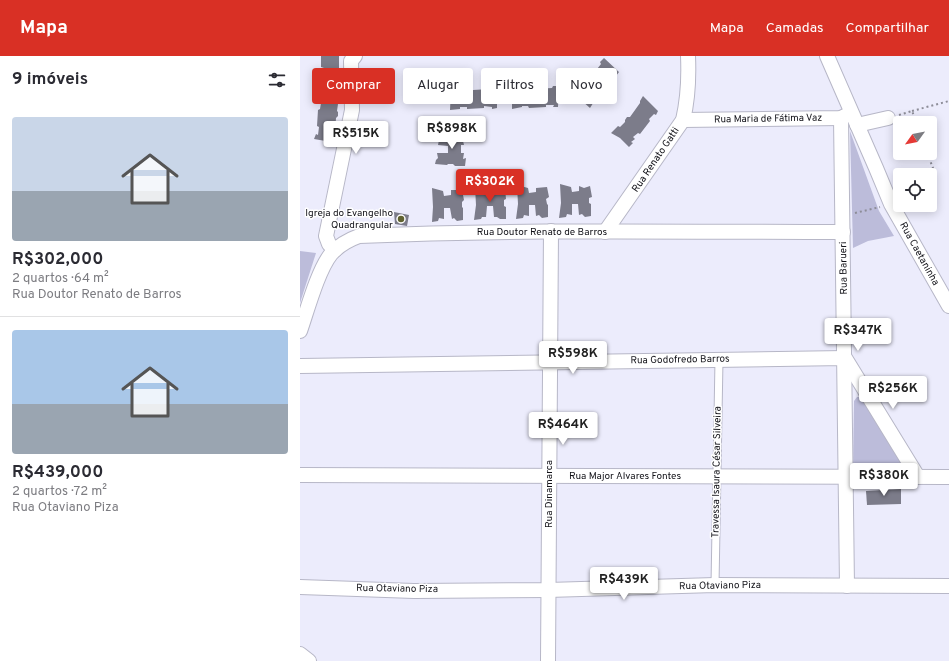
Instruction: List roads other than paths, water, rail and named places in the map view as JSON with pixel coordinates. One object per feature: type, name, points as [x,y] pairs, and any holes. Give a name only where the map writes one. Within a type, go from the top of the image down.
[{"type":"street","points":[[335,250],[329,244],[326,236],[352,110],[350,61],[355,56]]},
{"type":"street","name":"Rua Renato Gatti","points":[[605,232],[683,120],[690,78],[688,56]]},
{"type":"street","name":"Rua Caetaninha","points":[[827,56],[850,119],[891,204],[949,306]]},
{"type":"street","name":"Rua Maria de Fátima Vaz","points":[[683,120],[888,118]]},
{"type":"street","name":"Rua Barueri","points":[[847,586],[843,216],[850,119]]},
{"type":"street","name":"Rua Doutor Renato de Barros","points":[[300,331],[322,270],[330,255],[349,239],[359,236],[551,231],[843,232]]},
{"type":"street","name":"Rua Dinamarca","points":[[548,661],[551,231]]},
{"type":"street","points":[[845,358],[918,476]]},
{"type":"street","name":"Rua Godofredo Barros","points":[[300,366],[845,358]]},
{"type":"street","name":"Rua Major Alvares Fontes","points":[[300,475],[949,476]]},
{"type":"street","name":"Rua Otaviano Piza","points":[[300,587],[414,591],[548,590],[715,585],[949,586]]},
{"type":"street","points":[[300,654],[308,661]]},
{"type":"lane","name":"Travessa Isaura César Silveira","points":[[715,585],[719,360]]},
{"type":"place","name":"Igreja do Evangelho Quadrangular","points":[[401,219]]}]
